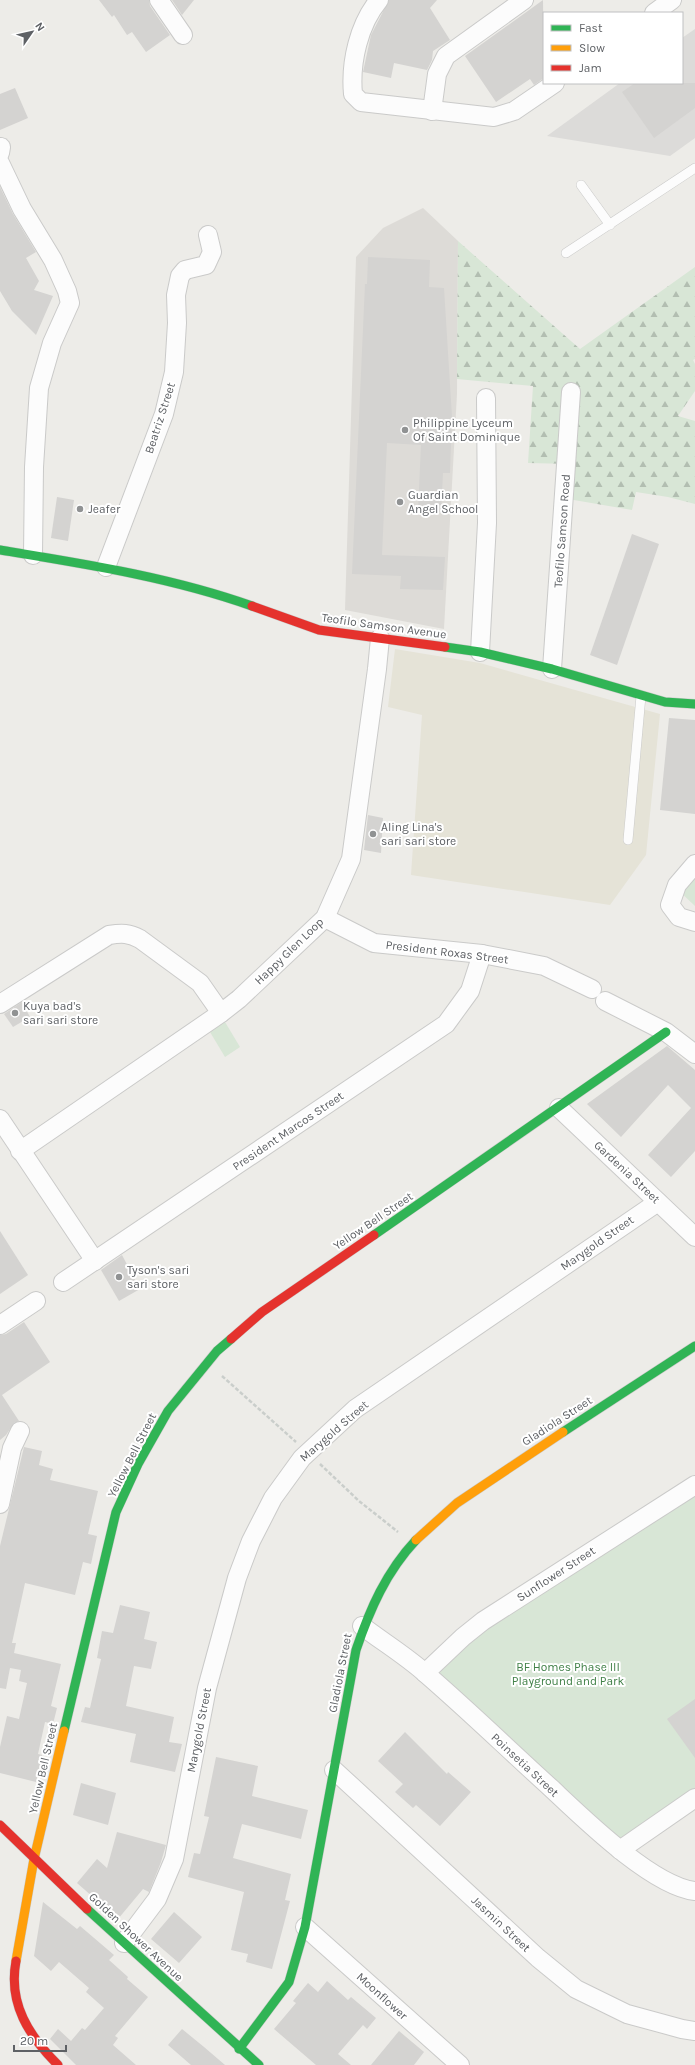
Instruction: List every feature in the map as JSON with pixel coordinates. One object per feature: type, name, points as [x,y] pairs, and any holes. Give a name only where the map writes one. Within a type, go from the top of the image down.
[{"type":"street","points":[[159,0],[183,35]]},
{"type":"street","points":[[379,0],[365,22],[358,41],[354,65],[353,94],[356,99],[366,104],[494,117],[504,116],[514,111],[554,84]]},
{"type":"street","points":[[432,111],[437,74],[446,56],[524,0]]},
{"type":"street","points":[[655,12],[672,0]]},
{"type":"street","points":[[0,154],[22,209],[53,260],[67,291],[70,303],[52,343],[39,388],[34,467],[33,555]]},
{"type":"street","name":"Beatriz Street","points":[[106,566],[164,414],[174,372],[177,323],[176,295],[178,283],[185,270],[206,264],[212,252],[208,235]]},
{"type":"street","name":"Teofilo Samson Road","points":[[552,670],[571,392]]},
{"type":"street","points":[[480,652],[487,523],[486,398]]},
{"type":"street","name":"Teofilo Samson Avenue","points":[[0,550],[106,566],[195,588],[319,630],[480,652],[552,670],[665,702],[694,702]]},
{"type":"street","name":"Happy Glen Loop","points":[[20,1151],[221,1013],[239,999],[325,918],[351,859],[378,669],[380,638]]},
{"type":"street","points":[[695,864],[677,884],[670,905],[679,917],[695,922]]},
{"type":"street","name":"President Roxas Street","points":[[325,918],[374,943],[482,954],[544,966],[666,1032],[695,1054]]},
{"type":"street","points":[[0,1004],[109,935],[121,933],[130,934],[140,939],[200,983],[221,1013]]},
{"type":"street","name":"President Marcos Street","points":[[63,1282],[446,1024],[470,991],[482,954]]},
{"type":"street","name":"Yellow Bell Street","points":[[58,2065],[40,2047],[22,2017],[14,1996],[14,1969],[34,1860],[116,1512],[138,1464],[168,1411],[217,1351],[262,1312],[559,1108],[666,1032]]},
{"type":"street","name":"Gardenia Street","points":[[559,1108],[695,1237]]},
{"type":"street","points":[[0,1119],[95,1261]]},
{"type":"street","name":"Marygold Street","points":[[124,1943],[157,1899],[174,1859],[207,1688],[239,1572],[251,1541],[273,1498],[302,1458],[356,1410],[658,1202]]},
{"type":"street","points":[[0,1325],[36,1301]]},
{"type":"street","name":"Gladiola Street","points":[[239,2049],[289,1982],[305,1927],[356,1650],[362,1626],[381,1585],[412,1544],[434,1520],[472,1490],[695,1346]]},
{"type":"street","points":[[0,1504],[6,1452],[20,1431]]},
{"type":"street","name":"Sunflower Street","points":[[425,1673],[463,1637],[483,1621],[695,1485]]},
{"type":"street","name":"Poinsetia Street","points":[[362,1626],[425,1673],[589,1824],[620,1850],[659,1877],[689,1890],[695,1891]]},
{"type":"street","name":"Jasmin Street","points":[[334,1770],[538,1958],[576,1990],[626,2014],[682,2030],[695,2031]]},
{"type":"street","points":[[620,1850],[695,1798]]},
{"type":"street","name":"Golden Shower Avenue","points":[[0,1825],[34,1860],[239,2049],[259,2065]]},
{"type":"street","name":"Moonflower","points":[[305,1927],[460,2065]]},
{"type":"lane","points":[[566,253],[695,168]]},
{"type":"lane","points":[[581,185],[610,225]]},
{"type":"lane","points":[[628,840],[641,696]]},
{"type":"path","points":[[208,1362],[308,1452],[359,1501],[412,1544]]},
{"type":"shaded area","points":[[695,29],[695,138],[670,156],[547,136],[619,84],[683,84],[683,37]]},
{"type":"shaded area","name":"Guardian Angel School","points":[[423,208],[458,241],[457,394],[444,629],[345,610],[356,257],[383,228]]},
{"type":"shaded area","points":[[395,649],[480,663],[660,714],[646,855],[610,905],[411,875],[422,715],[388,707]]},
{"type":"green space","points":[[458,241],[580,349],[695,267],[695,359],[693,360],[695,364],[695,391],[678,416],[695,421],[695,504],[668,497],[636,492],[632,510],[568,499],[571,464],[528,463],[533,386],[457,379]]},
{"type":"green space","points":[[695,872],[695,906],[678,890]]},
{"type":"green space","points":[[225,1022],[240,1047],[225,1057],[210,1032]]},
{"type":"green space","name":"BF Homes Phase III Playground and Park","points":[[695,1490],[695,1791],[621,1843],[433,1672],[463,1642]]},
{"type":"building","points":[[99,0],[149,0],[150,6],[170,35],[146,52],[132,32],[127,35],[114,15],[112,17]]},
{"type":"building","points":[[172,0],[194,0],[182,15]]},
{"type":"building","points":[[389,0],[437,0],[430,8],[450,40],[433,51],[432,60],[427,70],[394,63],[391,78],[363,72],[371,35]]},
{"type":"building","points":[[543,0],[543,79],[534,85],[530,79],[496,102],[465,56]]},
{"type":"building","points":[[695,83],[695,108],[654,138],[622,92],[634,84]]},
{"type":"building","points":[[15,88],[28,118],[0,130],[0,94]]},
{"type":"building","points":[[0,187],[13,214],[36,252],[26,258],[39,281],[34,290],[53,296],[36,335],[12,311],[0,291]]},
{"type":"building","name":"Philippine Lyceum Of Saint Dominique","points":[[368,257],[430,260],[429,287],[444,288],[452,417],[450,473],[443,473],[441,512],[418,511],[421,445],[387,443],[382,555],[445,557],[443,590],[400,589],[401,576],[352,574],[365,284],[367,284]]},
{"type":"building","points":[[57,497],[74,500],[68,541],[51,538]]},
{"type":"building","points":[[632,534],[659,544],[617,665],[590,655]]},
{"type":"building","points":[[669,718],[695,720],[695,814],[660,810]]},
{"type":"building","name":"Aling Lina's sari sari store","points":[[368,815],[383,818],[381,853],[364,850]]},
{"type":"building","name":"Kuya bad's sari sari store","points":[[22,1002],[30,1017],[13,1027],[4,1014]]},
{"type":"building","points":[[667,1046],[695,1070],[695,1151],[671,1177],[648,1155],[691,1108],[668,1085],[621,1137],[587,1104]]},
{"type":"building","points":[[0,1231],[28,1275],[0,1294]]},
{"type":"building","name":"Tyson's sari sari store","points":[[122,1255],[140,1289],[119,1301],[101,1270]]},
{"type":"building","points":[[24,1322],[50,1362],[2,1395],[19,1421],[14,1423],[6,1435],[0,1440],[0,1335],[6,1334]]},
{"type":"building","points":[[24,1447],[42,1451],[39,1465],[53,1469],[50,1480],[98,1491],[88,1534],[97,1536],[91,1564],[83,1562],[75,1595],[25,1583],[12,1643],[16,1643],[14,1653],[61,1664],[51,1706],[57,1708],[53,1724],[45,1722],[38,1754],[42,1755],[36,1782],[0,1773],[0,1747],[7,1716],[19,1719],[27,1683],[19,1681],[21,1670],[10,1668],[6,1689],[0,1688],[0,1546]]},
{"type":"building","points":[[120,1605],[150,1612],[144,1639],[157,1642],[151,1669],[134,1666],[126,1706],[174,1717],[169,1742],[182,1744],[175,1772],[130,1762],[136,1734],[81,1722],[85,1707],[90,1708],[101,1659],[97,1658],[102,1631],[113,1633]]},
{"type":"building","points":[[695,1699],[695,1758],[667,1719]]},
{"type":"building","points":[[405,1732],[447,1774],[448,1772],[471,1792],[440,1826],[416,1805],[413,1808],[395,1792],[403,1784],[378,1761]]},
{"type":"building","points":[[216,1757],[258,1766],[252,1796],[308,1810],[301,1839],[242,1824],[233,1858],[291,1874],[285,1900],[290,1901],[272,1969],[246,1962],[248,1954],[231,1950],[244,1892],[188,1877],[194,1853],[200,1854],[209,1817],[204,1816]]},
{"type":"building","points":[[81,1783],[116,1793],[108,1825],[73,1815]]},
{"type":"building","points":[[117,1832],[166,1845],[149,1892],[143,1889],[118,1919],[77,1883],[97,1859],[107,1868]]},
{"type":"building","points":[[43,1902],[77,1929],[80,1926],[114,1955],[109,1960],[128,1977],[127,1979],[148,1997],[115,2036],[118,2038],[113,2045],[136,2065],[76,2065],[50,2039],[58,2029],[71,2041],[82,2028],[85,2030],[104,2008],[86,1992],[89,1988],[59,1962],[51,1971],[34,1956]]},
{"type":"building","points":[[174,1912],[202,1937],[179,1963],[151,1939]]},
{"type":"building","points":[[327,1981],[348,2000],[351,1997],[376,2018],[367,2029],[363,2025],[338,2054],[351,2065],[316,2065],[274,2029],[296,2003],[293,2001],[308,1983],[318,1992]]},
{"type":"building","points":[[182,2029],[225,2065],[191,2065],[168,2045]]},
{"type":"building","points":[[399,2031],[424,2052],[414,2065],[371,2065]]},
{"type":"traffic: fast","points":[[0,550],[95,566],[159,579],[252,606]]},
{"type":"traffic: fast","points":[[445,647],[480,652],[552,669],[665,702],[695,704]]},
{"type":"traffic: fast","points":[[374,1235],[666,1032]]},
{"type":"traffic: fast","points":[[64,1731],[116,1512],[138,1464],[168,1411],[217,1351],[231,1339]]},
{"type":"traffic: fast","points":[[563,1432],[695,1346]]},
{"type":"traffic: fast","points":[[239,2049],[289,1982],[305,1927],[356,1650],[367,1620],[380,1592],[396,1565],[416,1540]]},
{"type":"traffic: fast","points":[[87,1909],[259,2065]]},
{"type":"traffic: slow","points":[[416,1540],[457,1503],[563,1432]]},
{"type":"traffic: slow","points":[[16,1961],[34,1859],[64,1731]]},
{"type":"traffic: jam","points":[[252,606],[319,630],[445,647]]},
{"type":"traffic: jam","points":[[231,1339],[262,1312],[374,1235]]},
{"type":"traffic: jam","points":[[0,1825],[87,1909]]},
{"type":"traffic: jam","points":[[16,1961],[14,1977],[15,1991],[23,2018],[38,2043],[58,2065]]},
{"type":"place","name":"Philippine Lyceum Of Saint Dominique","points":[[405,430]]},
{"type":"place","name":"Guardian Angel School","points":[[400,502]]},
{"type":"place","name":"Jeafer","points":[[80,509]]},
{"type":"place","name":"Aling Lina's sari sari store","points":[[373,834]]},
{"type":"place","name":"Kuya bad's sari sari store","points":[[15,1013]]},
{"type":"place","name":"Tyson's sari sari store","points":[[119,1277]]}]
